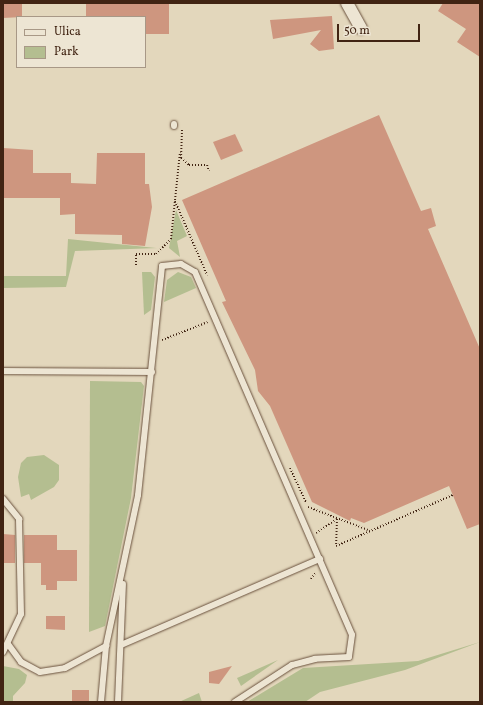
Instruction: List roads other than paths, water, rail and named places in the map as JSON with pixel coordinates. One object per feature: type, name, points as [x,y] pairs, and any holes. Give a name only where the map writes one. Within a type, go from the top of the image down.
[{"type":"street","points":[[347,3],[361,28]]},
{"type":"lane","points":[[102,702],[106,646],[138,495],[162,266],[181,264],[195,272],[351,630],[349,657],[315,658],[292,665],[235,702]]},
{"type":"lane","points":[[3,371],[152,372]]},
{"type":"lane","points":[[3,499],[19,519],[21,535],[21,614],[3,652]]},
{"type":"lane","points":[[121,645],[320,559]]},
{"type":"lane","points":[[118,702],[124,566]]},
{"type":"lane","points":[[8,644],[21,662],[40,672],[65,668],[106,646]]}]
